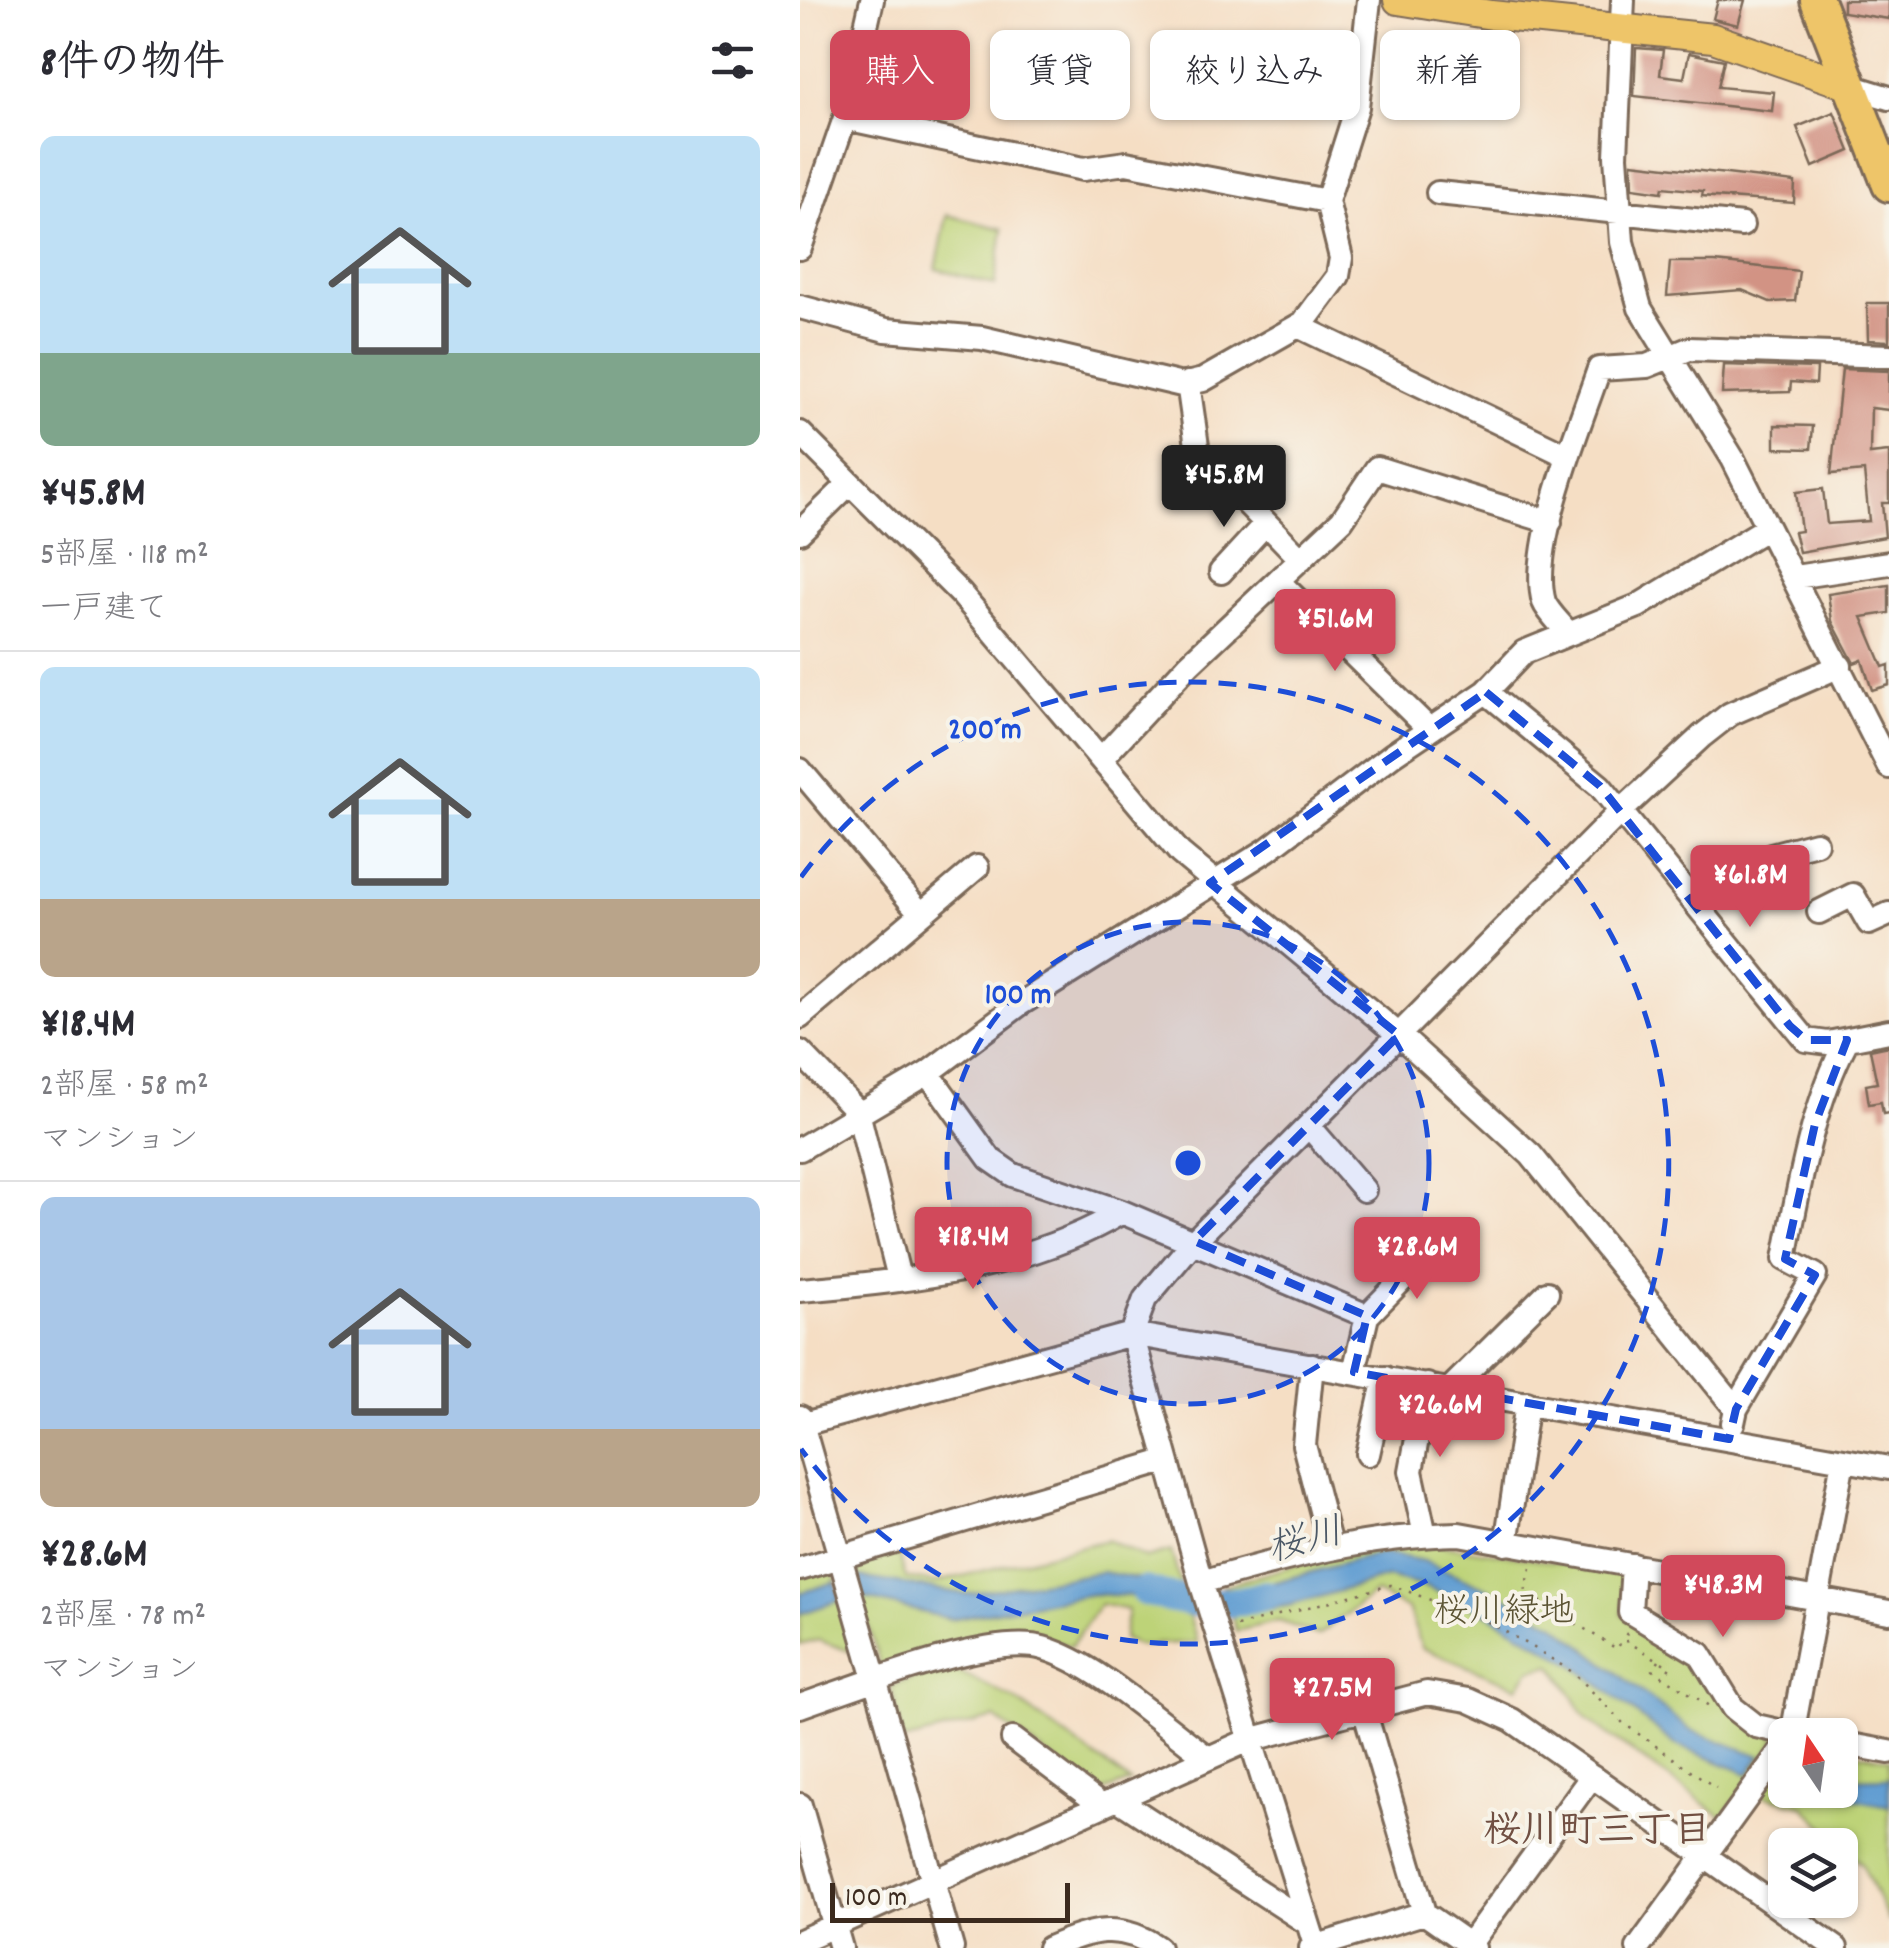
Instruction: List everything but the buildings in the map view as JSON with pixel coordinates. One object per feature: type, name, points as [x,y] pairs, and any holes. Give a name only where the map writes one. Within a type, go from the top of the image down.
[{"type":"highway","points":[[1817,0],[1889,185]]},
{"type":"main road","points":[[1398,0],[1713,38],[1850,86]]},
{"type":"street","points":[[865,30],[872,0]]},
{"type":"street","points":[[800,307],[886,330],[982,338],[1188,384],[1203,380],[1298,326],[1338,276],[1341,258],[1326,201],[1357,107],[1369,0]]},
{"type":"street","points":[[1623,0],[1616,156],[1620,215],[1640,308],[1733,460],[1889,767]]},
{"type":"street","points":[[1850,86],[1889,98]]},
{"type":"street","points":[[800,248],[844,120]]},
{"type":"street","points":[[854,120],[1083,169],[1126,162],[1326,201]]},
{"type":"street","points":[[1438,193],[1742,225]]},
{"type":"street","points":[[1298,326],[1566,456]]},
{"type":"street","points":[[1568,632],[1545,604],[1542,581],[1550,522],[1566,456],[1599,369],[1647,366],[1689,349],[1889,356]]},
{"type":"street","points":[[1188,384],[1198,453],[1301,559]]},
{"type":"street","points":[[800,432],[960,594],[1101,759],[1146,818],[1210,883],[1399,1035],[1531,1155],[1736,1409]]},
{"type":"street","points":[[1101,759],[1188,664],[1342,520],[1377,468],[1550,522]]},
{"type":"street","points":[[800,532],[849,484]]},
{"type":"street","points":[[1221,572],[1266,523]]},
{"type":"street","points":[[800,1149],[928,1074],[985,1027],[1267,850],[1486,692],[1524,652],[1638,606],[1767,528]]},
{"type":"street","points":[[1794,577],[1889,564]]},
{"type":"street","points":[[1278,581],[1429,730]]},
{"type":"street","points":[[1424,1914],[1357,1942],[1314,1947],[1215,1628],[1132,1334],[1145,1299],[1194,1241],[1620,812],[1730,714],[1840,666]]},
{"type":"street","points":[[1486,692],[1600,786],[1698,902],[1806,1040],[1847,1040],[1889,1031]]},
{"type":"street","points":[[800,770],[921,914]]},
{"type":"street","points":[[1698,902],[1771,855],[1816,844]]},
{"type":"street","points":[[800,1017],[977,866]]},
{"type":"street","points":[[1819,912],[1853,895],[1869,922],[1889,914]]},
{"type":"street","points":[[1729,1439],[1736,1409],[1815,1276],[1785,1259],[1815,1124],[1833,1067],[1847,1040]]},
{"type":"street","points":[[800,1052],[858,1112],[899,1278]]},
{"type":"street","points":[[928,1074],[990,1158],[1014,1175],[1122,1212],[1367,1316]]},
{"type":"street","points":[[1309,1126],[1364,1190]]},
{"type":"street","points":[[800,1290],[852,1288],[1058,1244],[1122,1212]]},
{"type":"street","points":[[1354,1372],[1367,1316],[1430,1251]]},
{"type":"street","points":[[1425,1535],[1412,1471],[1439,1387],[1547,1293]]},
{"type":"street","points":[[952,1948],[801,1422],[1132,1334],[1889,1468]]},
{"type":"street","points":[[1312,1365],[1304,1444],[1330,1546]]},
{"type":"street","points":[[1368,1454],[1385,1378]]},
{"type":"street","points":[[1506,1544],[1527,1403]]},
{"type":"street","points":[[1797,1718],[1844,1460]]},
{"type":"street","points":[[800,1569],[845,1578],[1166,1461]]},
{"type":"street","points":[[1202,1584],[1330,1546],[1459,1534],[1889,1612]]},
{"type":"street","points":[[1634,1565],[1630,1612],[1700,1654],[1733,1708],[1756,1726],[1768,1729]]},
{"type":"street","points":[[800,1706],[998,1645],[1042,1648],[1079,1664],[1208,1758]]},
{"type":"street","points":[[800,1941],[1249,1740],[1363,1706],[1427,1692],[1468,1700],[1512,1720],[1706,1855],[1821,1944]]},
{"type":"street","points":[[1363,1706],[1424,1914],[1471,1946],[1592,1776]]},
{"type":"street","points":[[1013,1739],[1306,1922]]},
{"type":"street","points":[[1858,1746],[1889,1752]]},
{"type":"street","points":[[1638,1948],[1768,1769]]},
{"type":"street","points":[[800,1805],[841,1948]]},
{"type":"street","points":[[1049,1948],[1084,1932],[1112,1928],[1158,1948]]},
{"type":"path","points":[[1532,1564],[1525,1592],[1617,1649],[1636,1618]]},
{"type":"path","points":[[1215,1628],[1390,1584],[1486,1621],[1532,1646],[1574,1673],[1624,1723],[1716,1788]]},
{"type":"path","points":[[1623,1639],[1670,1666],[1664,1677]]},
{"type":"path","points":[[1659,1661],[1653,1670],[1664,1677],[1726,1716],[1733,1708]]},
{"type":"highlighted area","points":[[1486,692],[1600,786],[1790,1026],[1806,1040],[1847,1040],[1815,1124],[1785,1259],[1815,1275],[1736,1409],[1729,1439],[1354,1372],[1367,1316],[1194,1241],[1399,1035],[1210,883]]},
{"type":"green space","points":[[947,215],[1003,229],[995,285],[936,269]]},
{"type":"green space","points":[[1107,1540],[1146,1558],[1171,1551],[1197,1642],[1138,1645],[1123,1639],[1128,1610],[1100,1604],[1071,1646],[1045,1640],[1001,1639],[961,1647],[895,1670],[881,1667],[850,1568],[854,1560],[897,1548],[906,1578],[934,1583]]},
{"type":"green space","name":"桜川緑地","points":[[1379,1541],[1426,1543],[1625,1572],[1622,1615],[1698,1660],[1768,1730],[1768,1752],[1723,1817],[1587,1719],[1551,1665],[1530,1670],[1518,1687],[1422,1648],[1408,1609],[1375,1593],[1318,1635],[1279,1621],[1236,1631],[1223,1586]]},
{"type":"green space","points":[[825,1569],[834,1574],[855,1653],[818,1640],[800,1645],[800,1576]]},
{"type":"green space","points":[[948,1666],[1017,1701],[1130,1782],[1101,1793],[995,1718],[903,1741],[891,1686]]},
{"type":"green space","points":[[1858,1753],[1889,1759],[1889,1922],[1858,1860],[1858,1828],[1826,1828],[1806,1808],[1858,1808]]},
{"type":"green space","points":[[1768,1777],[1768,1797],[1756,1794]]},
{"type":"water","points":[[1382,1553],[1424,1561],[1500,1594],[1555,1624],[1690,1730],[1761,1756],[1748,1774],[1674,1744],[1576,1666],[1486,1613],[1429,1588],[1388,1577],[1291,1605],[1234,1615],[1227,1595]]},
{"type":"water","points":[[1102,1572],[1180,1586],[1190,1616],[1131,1596],[1093,1594],[950,1619],[859,1597],[853,1576],[966,1594]]},
{"type":"water","points":[[835,1582],[841,1600],[800,1614],[800,1593]]},
{"type":"water","points":[[1889,1778],[1889,1806],[1858,1800],[1858,1779]]},
{"type":"waterway","name":"桜川","points":[[1145,1591],[1205,1602],[1236,1602],[1266,1595]]},
{"type":"district","name":"桜川町三丁目","points":[[1597,1833]]}]
